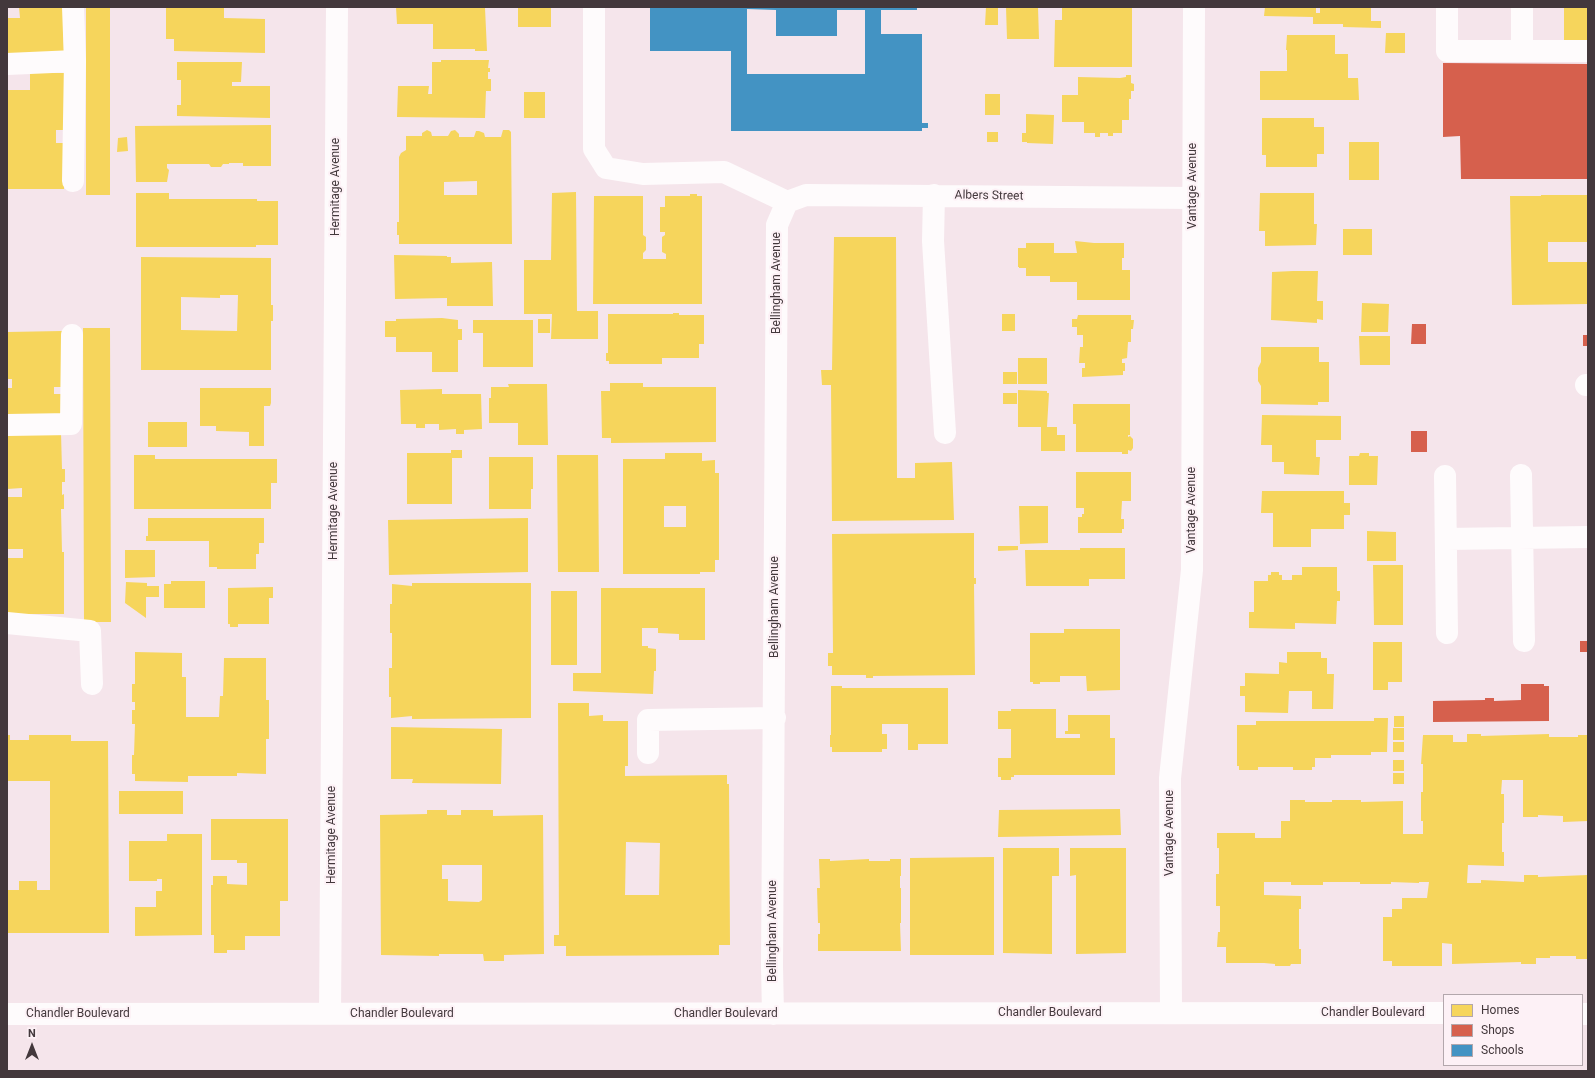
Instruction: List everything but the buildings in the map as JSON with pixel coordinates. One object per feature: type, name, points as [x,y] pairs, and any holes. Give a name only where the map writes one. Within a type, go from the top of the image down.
[{"type":"street","points":[[73,7],[75,61],[73,181]]},
{"type":"street","name":"Hermitage Avenue","points":[[330,1014],[337,7]]},
{"type":"street","points":[[594,7],[594,149],[606,168],[643,174],[724,172],[787,202]]},
{"type":"street","name":"Vantage Avenue","points":[[1171,1012],[1170,778],[1192,570],[1194,7]]},
{"type":"street","points":[[1447,7],[1447,51],[1588,51]]},
{"type":"street","points":[[1522,7],[1522,51]]},
{"type":"street","points":[[7,64],[75,61]]},
{"type":"street","name":"Albers Street","points":[[787,202],[806,194],[1193,198]]},
{"type":"street","points":[[934,195],[933,241],[945,433]]},
{"type":"street","name":"Bellingham Avenue","points":[[773,1014],[772,966],[775,718],[777,225],[787,202]]},
{"type":"street","points":[[7,425],[71,424],[72,335]]},
{"type":"street","points":[[1520,475],[1524,641]]},
{"type":"street","points":[[1445,476],[1447,632]]},
{"type":"street","points":[[1446,539],[1588,537]]},
{"type":"street","points":[[7,623],[45,628],[90,631],[92,684]]},
{"type":"street","points":[[648,753],[648,720],[775,718]]},
{"type":"street","name":"Chandler Boulevard","points":[[7,1014],[1443,1013]]}]
